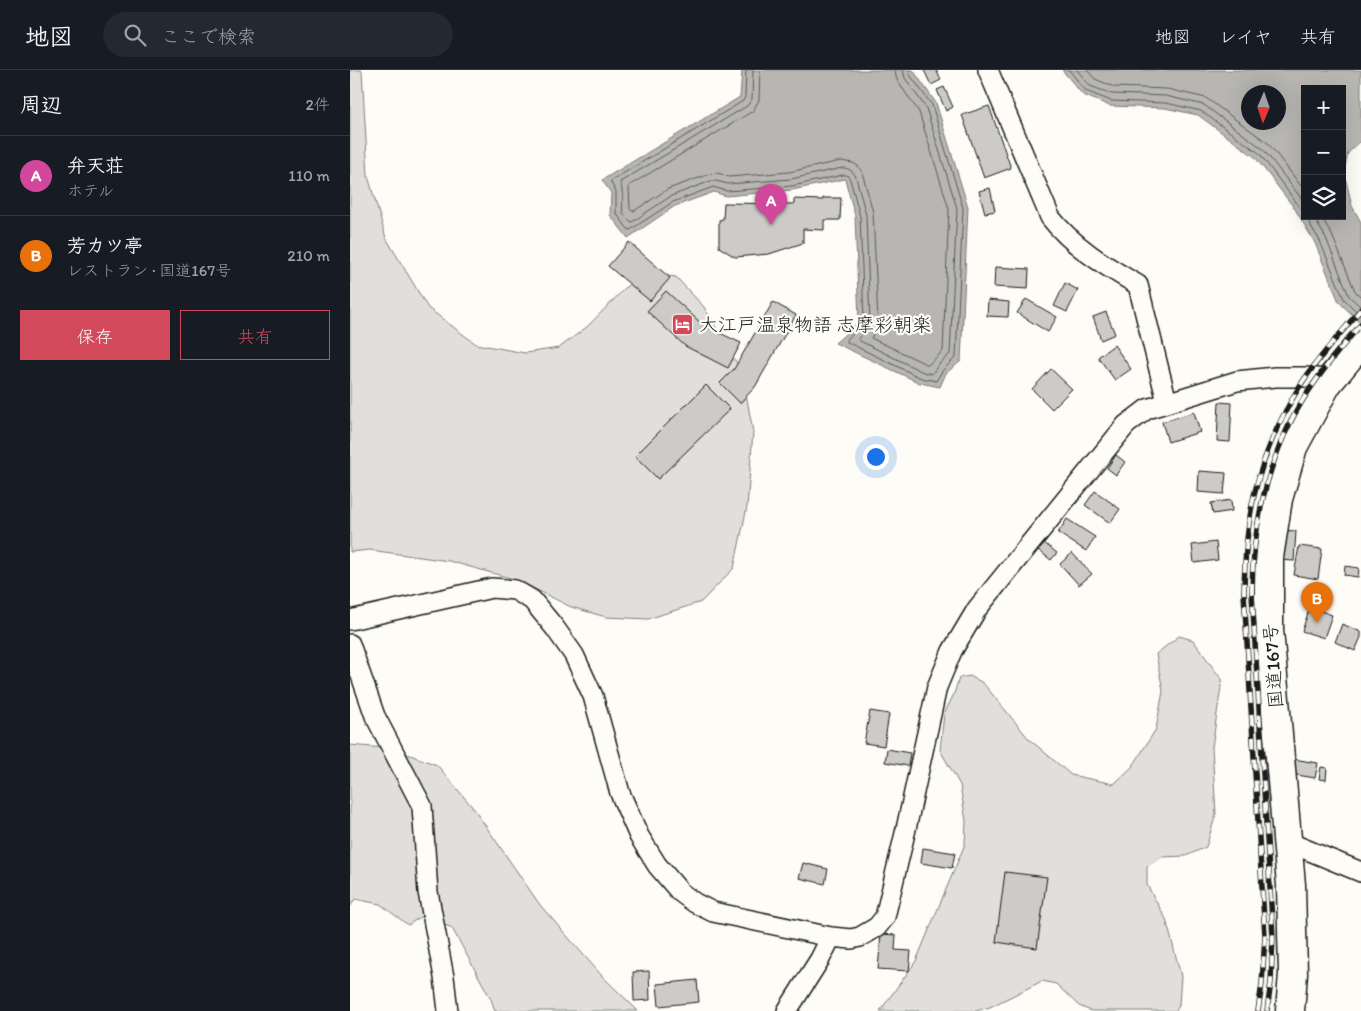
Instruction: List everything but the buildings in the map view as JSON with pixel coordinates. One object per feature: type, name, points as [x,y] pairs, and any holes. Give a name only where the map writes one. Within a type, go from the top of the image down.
[{"type":"highway","name":"国道167号","points":[[1290,1011],[1292,930],[1288,842],[1269,630],[1269,557],[1278,499],[1294,447],[1327,384],[1361,343]]},
{"type":"street","points":[[988,70],[1050,217],[1060,230],[1106,267],[1138,285],[1167,402]]},
{"type":"street","points":[[350,620],[492,588],[515,590],[532,600],[574,655],[593,696],[620,793],[639,836],[657,865],[680,892],[695,904],[714,912],[831,936],[860,937],[877,926],[885,917],[937,687],[952,651],[977,610],[1126,425],[1147,409],[1237,381],[1257,380],[1275,376],[1317,378],[1327,384]]},
{"type":"street","points":[[350,644],[375,716],[421,800],[428,892],[444,977],[448,1011]]},
{"type":"street","points":[[1288,842],[1361,872]]},
{"type":"street","points":[[787,1011],[820,959],[831,936]]},
{"type":"shaded area","points":[[350,70],[362,70],[368,176],[386,238],[428,308],[476,344],[525,353],[559,348],[588,326],[628,285],[652,274],[676,277],[704,307],[742,372],[753,432],[747,507],[734,568],[701,602],[648,619],[606,617],[571,607],[517,580],[449,561],[370,550],[350,552]]},
{"type":"shaded area","points":[[1179,636],[1193,640],[1222,680],[1212,747],[1216,814],[1206,847],[1186,856],[1162,857],[1147,866],[1147,885],[1166,919],[1181,976],[1179,1005],[1176,1011],[1091,1011],[1079,1006],[1056,984],[1042,981],[990,1007],[976,1011],[880,1011],[916,961],[965,844],[966,821],[960,785],[940,750],[944,714],[954,694],[959,678],[970,676],[983,683],[1029,739],[1071,775],[1114,784],[1133,766],[1156,729],[1163,691],[1156,654]]},
{"type":"shaded area","points":[[350,745],[394,749],[437,765],[474,809],[540,905],[602,976],[638,1011],[495,1011],[491,999],[452,928],[423,915],[408,925],[380,904],[355,899],[350,907]]},
{"type":"water","points":[[742,70],[913,70],[936,103],[968,207],[961,361],[946,373],[940,387],[920,383],[835,343],[859,322],[855,216],[845,179],[792,190],[726,196],[714,192],[675,206],[628,238],[610,215],[611,193],[602,180],[740,97]]},
{"type":"water","points":[[1062,70],[1361,70],[1361,141],[1348,153],[1346,162],[1346,85],[1301,85],[1301,219],[1255,157],[1198,115],[1165,108],[1110,106],[1083,95]]},
{"type":"water","points":[[1346,180],[1352,206],[1361,222],[1361,323],[1339,302],[1315,243],[1301,220],[1346,220]]},
{"type":"railway","points":[[1258,1011],[1265,936],[1244,593],[1250,518],[1260,472],[1268,449],[1290,403],[1319,359],[1361,309]]},
{"type":"railway","points":[[1267,1011],[1271,982],[1273,937],[1252,594],[1255,544],[1264,495],[1279,448],[1289,425],[1315,382],[1361,324]]},
{"type":"place","name":"弁天荘","points":[[771,225]]},
{"type":"place","name":"大江戸温泉物語 志摩彩朝楽","points":[[683,324]]},
{"type":"place","name":"芳カツ亭","points":[[1317,623]]}]
